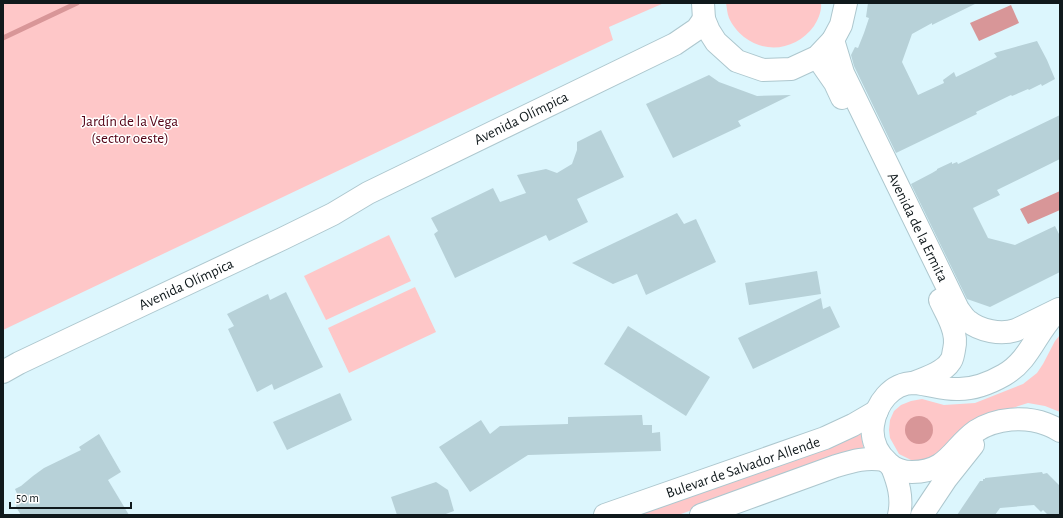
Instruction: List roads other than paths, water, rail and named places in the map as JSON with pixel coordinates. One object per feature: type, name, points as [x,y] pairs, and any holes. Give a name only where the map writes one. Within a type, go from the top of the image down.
[{"type":"street","points":[[704,11],[709,31],[716,42],[737,61],[763,70],[791,69],[816,57],[833,40],[841,25],[846,3]]},
{"type":"street","name":"Avenida Olímpica","points":[[3,372],[19,363],[333,214],[368,193],[675,44],[697,29],[704,11]]},
{"type":"street","name":"Avenida de la Ermita","points":[[833,40],[843,73],[958,309],[967,320],[984,329],[1009,332],[1060,309]]},
{"type":"street","name":"Avenida Olímpica","points":[[675,44],[716,42]]},
{"type":"street","name":"Avenida de la Ermita","points":[[816,57],[835,83],[952,325],[955,337],[955,346],[952,358],[944,368],[933,375],[892,391],[884,398],[877,411]]},
{"type":"street","name":"Avenida Olímpica","points":[[3,358],[15,354],[328,206],[368,193]]},
{"type":"street","points":[[913,383],[951,389],[961,389],[977,387],[992,381],[1011,370],[1024,359],[1048,321],[1060,309]]},
{"type":"street","points":[[877,411],[873,431],[874,439],[878,451],[888,463],[899,488],[901,500],[900,515]]},
{"type":"street","name":"Bulevar de Salvador Allende","points":[[605,515],[825,438],[853,425],[877,411]]},
{"type":"street","points":[[922,515],[969,448],[996,426],[1009,420],[1023,419],[1036,421],[1056,430]]},
{"type":"street","name":"Bulevar de Salvador Allende","points":[[701,515],[836,466],[857,460],[873,458],[888,463],[900,470],[910,472],[931,470],[948,459],[976,431],[996,422],[1009,420]]},
{"type":"waterway","points":[[3,38],[77,3]]},
{"type":"park label","name":"Jardín de la Vega (sector oeste)","points":[[130,130]]}]
